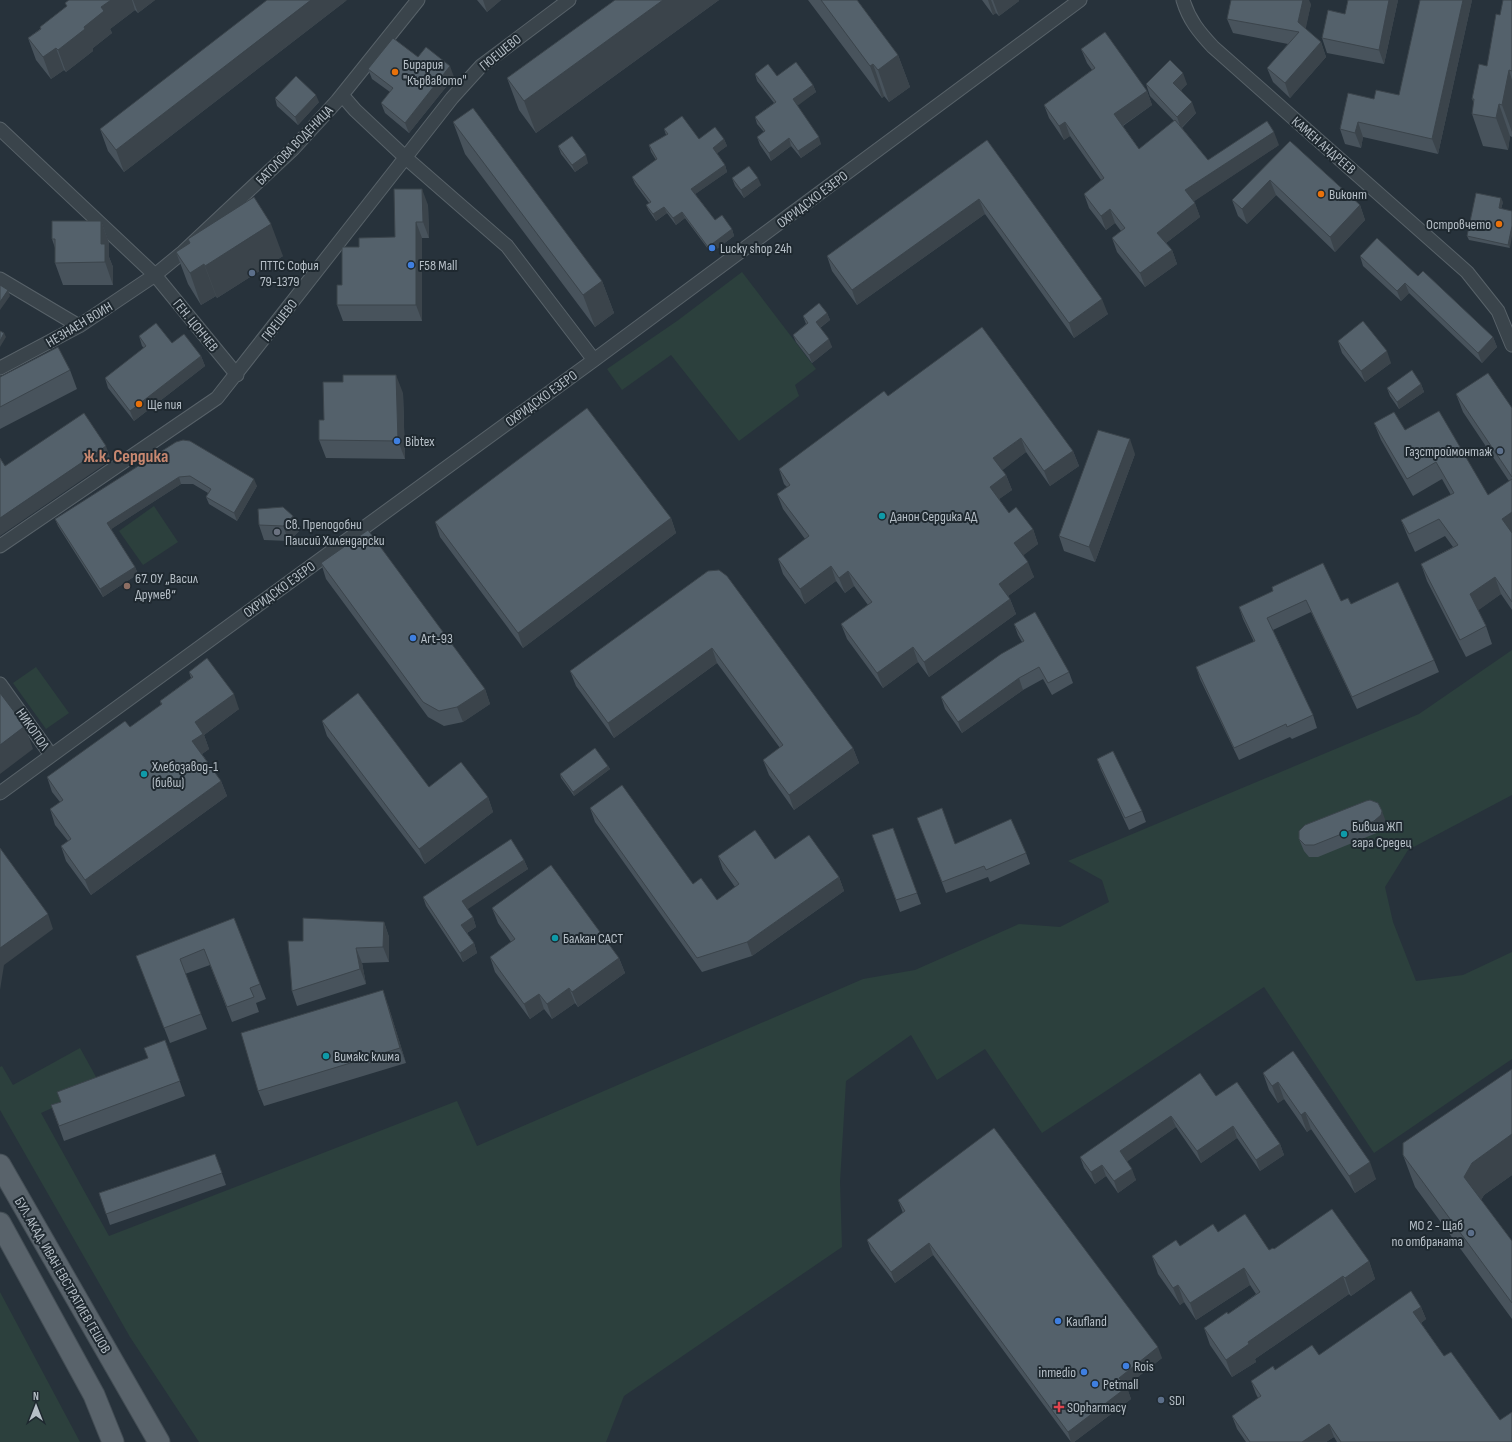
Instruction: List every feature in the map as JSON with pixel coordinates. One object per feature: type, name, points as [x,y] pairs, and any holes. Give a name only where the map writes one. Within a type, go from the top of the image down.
[{"type":"main road","name":"БУЛ. АКАД. ИВАН ЕВСТРАТИЕВ ГЕШОВ","points":[[0,1165],[159,1442]]},
{"type":"main road","name":"БУЛ. АКАД. ИВАН ЕВСТРАТИЕВ ГЕШОВ","points":[[0,1223],[48,1314],[94,1395],[129,1442]]},
{"type":"main road","name":"БУЛ. АКАД. ИВАН ЕВСТРАТИЕВ ГЕШОВ","points":[[114,1363],[172,1442]]},
{"type":"main road","name":"БУЛ. АКАД. ИВАН ЕВСТРАТИЕВ ГЕШОВ","points":[[94,1395],[113,1442]]},
{"type":"street","name":"БАТОЛОВА ВОДЕНИЦА","points":[[156,275],[293,149],[342,94],[418,0]]},
{"type":"street","name":"ГЮЕШЕВО","points":[[0,546],[217,398],[237,375],[452,98],[481,66],[569,0]]},
{"type":"street","name":"ОХРИДСКО ЕЗЕРО","points":[[0,794],[594,360],[1080,0]]},
{"type":"street","name":"КАМЕН АНДРЕЕВ","points":[[1183,0],[1187,12],[1197,30],[1213,47],[1467,272],[1498,311],[1512,345]]},
{"type":"street","points":[[342,94],[355,110],[406,158],[507,246],[594,360]]},
{"type":"street","name":"ГЕН. ЦОНЧЕВ","points":[[0,129],[156,275],[237,375]]},
{"type":"street","name":"НЕЗНАЕН ВОИН","points":[[0,368],[79,326],[156,275]]},
{"type":"street","points":[[0,279],[79,326]]},
{"type":"street","name":"НИКОПОЛ","points":[[0,684],[51,756]]},
{"type":"green space","points":[[742,272],[816,369],[795,385],[799,396],[739,441],[671,355],[622,390],[607,369],[677,321]]},
{"type":"green space","points":[[154,506],[178,542],[143,565],[119,531]]},
{"type":"green space","points":[[1512,650],[1512,795],[1408,850],[1385,887],[1393,922],[1416,981],[1463,975],[1512,952],[1512,1059],[1374,1153],[1264,987],[1042,1133],[985,1049],[937,1080],[911,1035],[846,1081],[840,1182],[842,1247],[624,1396],[606,1442],[199,1442],[130,1337],[0,1110],[0,1067],[2,1066],[13,1085],[80,1048],[101,1086],[41,1113],[109,1236],[457,1101],[477,1146],[863,979],[915,970],[1019,924],[1060,927],[1109,902],[1102,880],[1068,861],[1419,714]]},
{"type":"green space","points":[[36,667],[69,713],[46,729],[13,683]]},
{"type":"green space","points":[[0,1292],[80,1442],[0,1442]]},
{"type":"building","points":[[69,0],[111,0],[101,7],[104,11],[84,27],[85,29],[58,50],[56,48],[43,57],[28,38],[41,29],[40,27],[67,6],[65,3]]},
{"type":"building","points":[[267,0],[311,0],[116,150],[100,129]]},
{"type":"building","points":[[615,0],[663,0],[524,101],[507,78]]},
{"type":"building","points":[[821,0],[857,0],[898,55],[878,70],[873,64],[870,66]]},
{"type":"building","points":[[1231,0],[1303,0],[1298,22],[1321,42],[1285,83],[1267,68],[1299,32],[1227,19]]},
{"type":"building","points":[[1348,0],[1389,0],[1379,50],[1322,38],[1328,10],[1345,14]]},
{"type":"building","points":[[1420,0],[1463,0],[1432,139],[1358,122],[1355,133],[1340,129],[1348,93],[1374,99],[1376,90],[1399,95]]},
{"type":"building","points":[[1503,0],[1512,0],[1512,71],[1509,70],[1502,105],[1499,104],[1496,118],[1472,114],[1474,99],[1472,99],[1479,64],[1487,66],[1496,14],[1500,15]]},
{"type":"building","points":[[1105,32],[1147,91],[1114,114],[1139,149],[1175,120],[1208,160],[1267,121],[1274,132],[1185,190],[1195,203],[1157,233],[1172,250],[1140,273],[1112,238],[1125,228],[1110,209],[1101,216],[1084,194],[1104,178],[1065,122],[1059,126],[1044,105],[1095,68],[1081,49]]},
{"type":"building","points":[[393,38],[418,57],[426,47],[450,66],[405,123],[381,103],[393,88],[368,69]]},
{"type":"building","points":[[1170,60],[1183,73],[1173,83],[1192,102],[1177,117],[1146,84]]},
{"type":"building","points":[[796,62],[813,85],[793,99],[819,137],[798,151],[789,138],[769,153],[757,137],[765,131],[755,117],[776,102],[755,74],[768,64],[777,76]]},
{"type":"building","points":[[296,76],[316,95],[295,117],[275,98]]},
{"type":"building","points":[[473,108],[602,281],[583,295],[453,122]]},
{"type":"building","points":[[682,116],[699,139],[715,127],[724,139],[713,148],[725,165],[691,189],[715,220],[722,215],[732,229],[708,247],[682,212],[673,218],[664,207],[653,214],[646,205],[651,202],[632,177],[657,159],[649,145],[668,134],[664,129]]},
{"type":"building","points":[[572,136],[586,155],[572,165],[558,146]]},
{"type":"building","points":[[987,140],[1102,299],[1069,323],[979,199],[852,290],[827,256]]},
{"type":"building","points":[[1290,141],[1360,205],[1330,237],[1270,180],[1242,209],[1232,200]]},
{"type":"building","points":[[749,166],[758,178],[741,190],[732,178]]},
{"type":"building","points":[[394,189],[422,189],[423,222],[416,222],[416,305],[337,305],[337,285],[342,285],[342,247],[359,247],[359,238],[395,237]]},
{"type":"building","points":[[1476,193],[1501,198],[1499,208],[1512,211],[1512,226],[1508,245],[1467,236]]},
{"type":"building","points":[[254,197],[271,224],[205,266],[204,264],[190,273],[176,252],[190,243],[188,239]]},
{"type":"building","points":[[52,221],[101,221],[101,244],[105,244],[105,262],[55,263],[55,239],[52,239]]},
{"type":"building","points":[[1377,238],[1418,276],[1423,271],[1493,337],[1478,353],[1405,283],[1397,291],[1360,256]]},
{"type":"building","points":[[0,285],[8,290],[0,302]]},
{"type":"building","points":[[819,303],[827,313],[816,322],[829,339],[809,355],[793,335],[808,323],[803,316]]},
{"type":"building","points":[[1363,321],[1387,351],[1361,371],[1338,341]]},
{"type":"building","points":[[156,323],[172,343],[184,334],[201,356],[130,411],[105,378],[146,346],[139,336]]},
{"type":"building","name":"Данон Сердика АД","points":[[982,327],[1073,451],[1044,471],[1021,438],[993,458],[1006,475],[990,487],[1009,513],[1016,507],[1033,529],[1014,543],[1028,562],[999,584],[1010,599],[924,662],[913,647],[877,673],[841,624],[872,602],[848,571],[839,578],[831,566],[800,589],[778,559],[809,536],[777,494],[790,485],[779,469],[884,391],[888,396]]},
{"type":"building","points":[[0,331],[4,333],[0,341]]},
{"type":"building","points":[[58,347],[70,370],[0,407],[0,377]]},
{"type":"building","points":[[1412,370],[1421,384],[1397,402],[1387,388]]},
{"type":"building","name":"Газстроймонтаж","points":[[1488,373],[1512,408],[1512,477],[1456,394]]},
{"type":"building","points":[[343,375],[396,375],[398,441],[319,440],[319,420],[324,420],[323,382],[343,382]]},
{"type":"building","points":[[587,408],[671,518],[518,633],[435,522]]},
{"type":"building","points":[[1439,411],[1488,495],[1512,479],[1512,512],[1502,519],[1512,533],[1512,602],[1495,577],[1470,594],[1486,626],[1460,640],[1421,564],[1458,545],[1439,519],[1409,534],[1401,520],[1454,493],[1436,462],[1407,479],[1374,423],[1394,412],[1405,430]]},
{"type":"building","points":[[84,413],[106,446],[0,518],[0,458],[5,466]]},
{"type":"building","points":[[1098,430],[1130,439],[1089,547],[1059,536]]},
{"type":"building","points":[[183,440],[190,441],[254,479],[234,513],[206,497],[211,489],[190,476],[179,477],[107,523],[135,567],[100,589],[55,519],[176,442]]},
{"type":"building","points":[[283,507],[293,516],[283,526],[259,525],[258,509]]},
{"type":"building","points":[[368,530],[485,689],[457,707],[439,711],[423,702],[321,563]]},
{"type":"building","points":[[1323,563],[1341,601],[1348,598],[1351,604],[1398,582],[1434,660],[1352,697],[1306,600],[1267,618],[1313,715],[1287,727],[1286,724],[1234,748],[1196,667],[1255,641],[1239,607],[1273,591],[1272,587]]},
{"type":"building","points":[[719,570],[727,576],[853,748],[789,795],[763,760],[783,745],[712,648],[608,723],[570,671],[708,571]]},
{"type":"building","points":[[1035,612],[1069,672],[1048,683],[1039,667],[1019,678],[958,722],[941,697],[1001,654],[1024,641],[1014,624]]},
{"type":"building","name":"Хлебозавод-1 (бивш)","points":[[207,658],[234,694],[195,722],[203,734],[192,741],[221,781],[85,880],[61,846],[71,839],[50,809],[63,800],[47,777],[125,721],[130,727],[162,704],[160,701],[193,677],[189,672]]},
{"type":"building","points":[[0,693],[25,726],[0,745]]},
{"type":"building","points":[[358,693],[429,787],[461,762],[488,797],[419,849],[322,721]]},
{"type":"building","points":[[595,748],[608,766],[573,792],[560,774]]},
{"type":"building","points":[[1113,751],[1142,811],[1125,818],[1097,759]]},
{"type":"building","points":[[622,785],[693,884],[701,878],[717,900],[739,884],[718,856],[755,830],[775,859],[809,835],[839,877],[747,942],[697,958],[590,808]]},
{"type":"building","points":[[1370,800],[1378,803],[1382,811],[1381,815],[1374,821],[1314,845],[1305,845],[1299,839],[1299,831],[1305,825]]},
{"type":"building","points":[[942,808],[955,844],[1011,819],[1026,853],[986,870],[984,866],[942,882],[917,818]]},
{"type":"building","points":[[893,828],[917,893],[896,900],[872,835]]},
{"type":"building","points":[[511,839],[524,860],[462,901],[473,917],[461,925],[474,943],[460,953],[423,897]]},
{"type":"building","points":[[0,848],[48,914],[0,948]]},
{"type":"building","name":"Балкан САСТ","points":[[551,865],[619,958],[572,992],[569,988],[547,1004],[539,994],[524,1004],[490,957],[515,939],[492,908]]},
{"type":"building","points":[[234,918],[260,984],[250,988],[254,997],[227,1007],[204,949],[180,959],[201,1014],[164,1028],[136,956]]},
{"type":"building","points":[[303,918],[384,922],[383,947],[356,948],[360,969],[292,991],[288,941],[303,941]]},
{"type":"building","name":"Вимакс клима","points":[[383,990],[400,1048],[258,1091],[241,1033]]},
{"type":"building","points":[[165,1040],[180,1081],[59,1126],[51,1105],[61,1102],[57,1092],[148,1058],[144,1048]]},
{"type":"building","points":[[1293,1051],[1370,1162],[1349,1176],[1305,1112],[1301,1115],[1278,1082],[1272,1086],[1263,1073]]},
{"type":"building","points":[[1512,1069],[1512,1134],[1472,1163],[1464,1177],[1512,1241],[1512,1303],[1403,1155],[1403,1143]]},
{"type":"building","points":[[1200,1073],[1216,1096],[1237,1082],[1280,1144],[1256,1160],[1233,1126],[1197,1151],[1171,1116],[1120,1151],[1132,1169],[1114,1181],[1102,1165],[1091,1172],[1080,1157]]},
{"type":"building","name":"Kaufland","points":[[994,1128],[1158,1347],[1119,1378],[1127,1387],[1068,1432],[929,1243],[891,1272],[867,1240],[905,1211],[898,1200]]},
{"type":"building","points":[[215,1154],[222,1173],[106,1214],[99,1193]]},
{"type":"building","points":[[1332,1209],[1369,1261],[1345,1278],[1343,1276],[1248,1342],[1249,1344],[1226,1360],[1204,1328],[1227,1312],[1228,1314],[1260,1292],[1244,1268],[1190,1303],[1178,1285],[1173,1288],[1152,1256],[1176,1240],[1180,1246],[1213,1224],[1218,1232],[1245,1214],[1269,1250],[1274,1249]]},
{"type":"building","points":[[1411,1291],[1421,1307],[1413,1312],[1444,1356],[1451,1352],[1500,1420],[1512,1412],[1512,1442],[1341,1442],[1329,1424],[1302,1442],[1250,1442],[1232,1416],[1261,1396],[1251,1381],[1273,1366],[1275,1370],[1312,1345],[1319,1355]]},
{"type":"place","name":"Бирария \"Кървавото\"","points":[[395,72]]},
{"type":"place","name":"Виконт","points":[[1321,194]]},
{"type":"place","name":"Островчето","points":[[1499,224]]},
{"type":"place","name":"Lucky shop 24h","points":[[712,248]]},
{"type":"place","name":"F58 Mall","points":[[411,265]]},
{"type":"place","name":"ПТТС София 79-1379","points":[[252,273]]},
{"type":"place","name":"Ще пия","points":[[139,404]]},
{"type":"place","name":"Bibtex","points":[[397,441]]},
{"type":"place","name":"Газстроймонтаж","points":[[1500,451]]},
{"type":"place","name":"Данон Сердика АД","points":[[882,516]]},
{"type":"place","name":"Св. Преподобни Паисий Хилендарски","points":[[277,532]]},
{"type":"place","name":"67. ОУ „Васил Друмев“","points":[[127,586]]},
{"type":"place","name":"Art-93","points":[[413,638]]},
{"type":"place","name":"Хлебозавод-1 (бивш)","points":[[144,774]]},
{"type":"place","name":"Бивша ЖП гара Средец","points":[[1344,834]]},
{"type":"place","name":"Балкан САСТ","points":[[555,938]]},
{"type":"place","name":"Вимакс клима","points":[[326,1056]]},
{"type":"place","name":"МО 2 - Щаб по отбраната","points":[[1471,1233]]},
{"type":"place","name":"Kaufland","points":[[1058,1321]]},
{"type":"place","name":"Rois","points":[[1126,1366]]},
{"type":"place","name":"inmedio","points":[[1084,1372]]},
{"type":"place","name":"Petmall","points":[[1095,1384]]},
{"type":"place","name":"SDI","points":[[1161,1400]]},
{"type":"place","name":"SOpharmacy","points":[[1059,1407]]},
{"type":"district","name":"ж.к. Сердика","points":[[126,456]]}]
